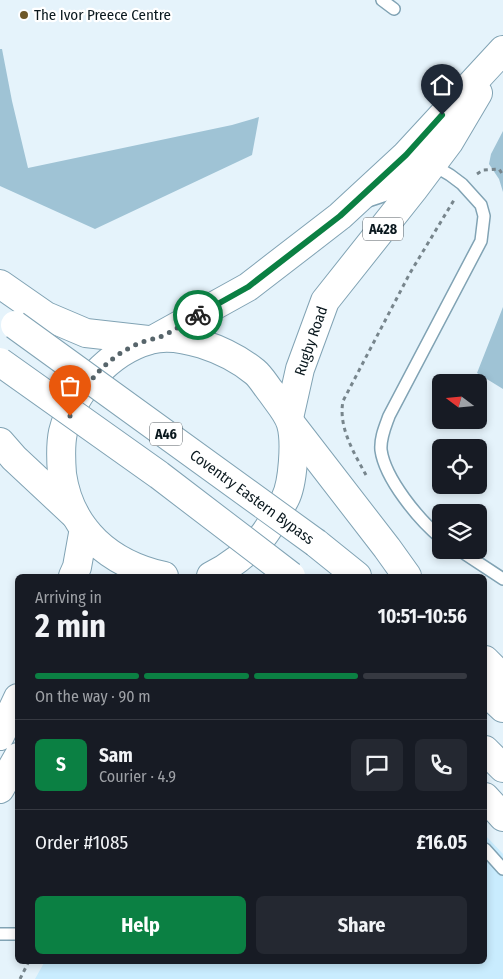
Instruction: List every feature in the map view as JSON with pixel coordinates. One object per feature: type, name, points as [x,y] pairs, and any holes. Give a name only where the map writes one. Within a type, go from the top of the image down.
[{"type":"main road","name":"Rugby Road","points":[[215,574],[263,536],[286,497],[293,458],[290,422],[300,369],[325,301],[433,165],[449,142],[503,50]]},
{"type":"main road","name":"Rugby Road","points":[[79,522],[64,489],[61,461],[63,433],[77,399],[100,370],[122,353],[152,339],[248,287],[350,207],[406,155],[503,50]]},
{"type":"main road","points":[[0,284],[46,316],[86,333],[152,339],[190,340],[221,350],[256,373],[280,404],[290,422],[382,540],[406,574]]},
{"type":"main road","name":"Coventry Eastern Bypass","points":[[8,320],[316,543],[355,574]]},
{"type":"main road","name":"A46","points":[[0,362],[159,475],[287,574]]},
{"type":"main road","points":[[0,442],[79,522],[90,537],[122,561],[155,574]]},
{"type":"main road","points":[[74,574],[78,567],[79,522]]},
{"type":"main road","points":[[487,662],[503,678]]},
{"type":"main road","points":[[487,693],[503,708]]},
{"type":"main road","points":[[0,736],[15,704]]},
{"type":"main road","points":[[487,752],[503,768]]},
{"type":"main road","points":[[0,790],[15,762]]},
{"type":"main road","points":[[487,798],[503,817]]},
{"type":"lane","points":[[382,0],[394,9]]},
{"type":"lane","points":[[350,207],[386,195],[406,174],[421,163],[433,165],[462,184],[481,205],[484,216],[481,241],[389,416],[382,435],[381,448],[384,463],[396,485],[416,512],[432,529]]},
{"type":"lane","points":[[473,559],[503,579]]},
{"type":"lane","points":[[487,851],[503,869]]},
{"type":"path","points":[[462,184],[483,170],[498,169],[503,175]]},
{"type":"path","points":[[20,979],[28,964]]},
{"type":"shaded area","points":[[0,49],[2,49],[28,168],[232,125],[259,117],[252,155],[95,229],[0,186]]},
{"type":"shaded area","points":[[503,131],[503,192],[499,179],[489,164],[491,154]]},
{"type":"shaded area","points":[[503,307],[503,389],[488,380],[488,374],[477,373]]},
{"type":"shaded area","points":[[487,837],[503,854],[503,979],[35,979],[43,964],[487,964]]},
{"type":"way so far","points":[[70,416],[77,399],[100,370],[122,353],[156,338],[198,315]]},
{"type":"place","name":"The Ivor Preece Centre","points":[[24,15]]},
{"type":"route","points":[[198,315],[248,287],[340,216],[406,155],[442,115]]}]
